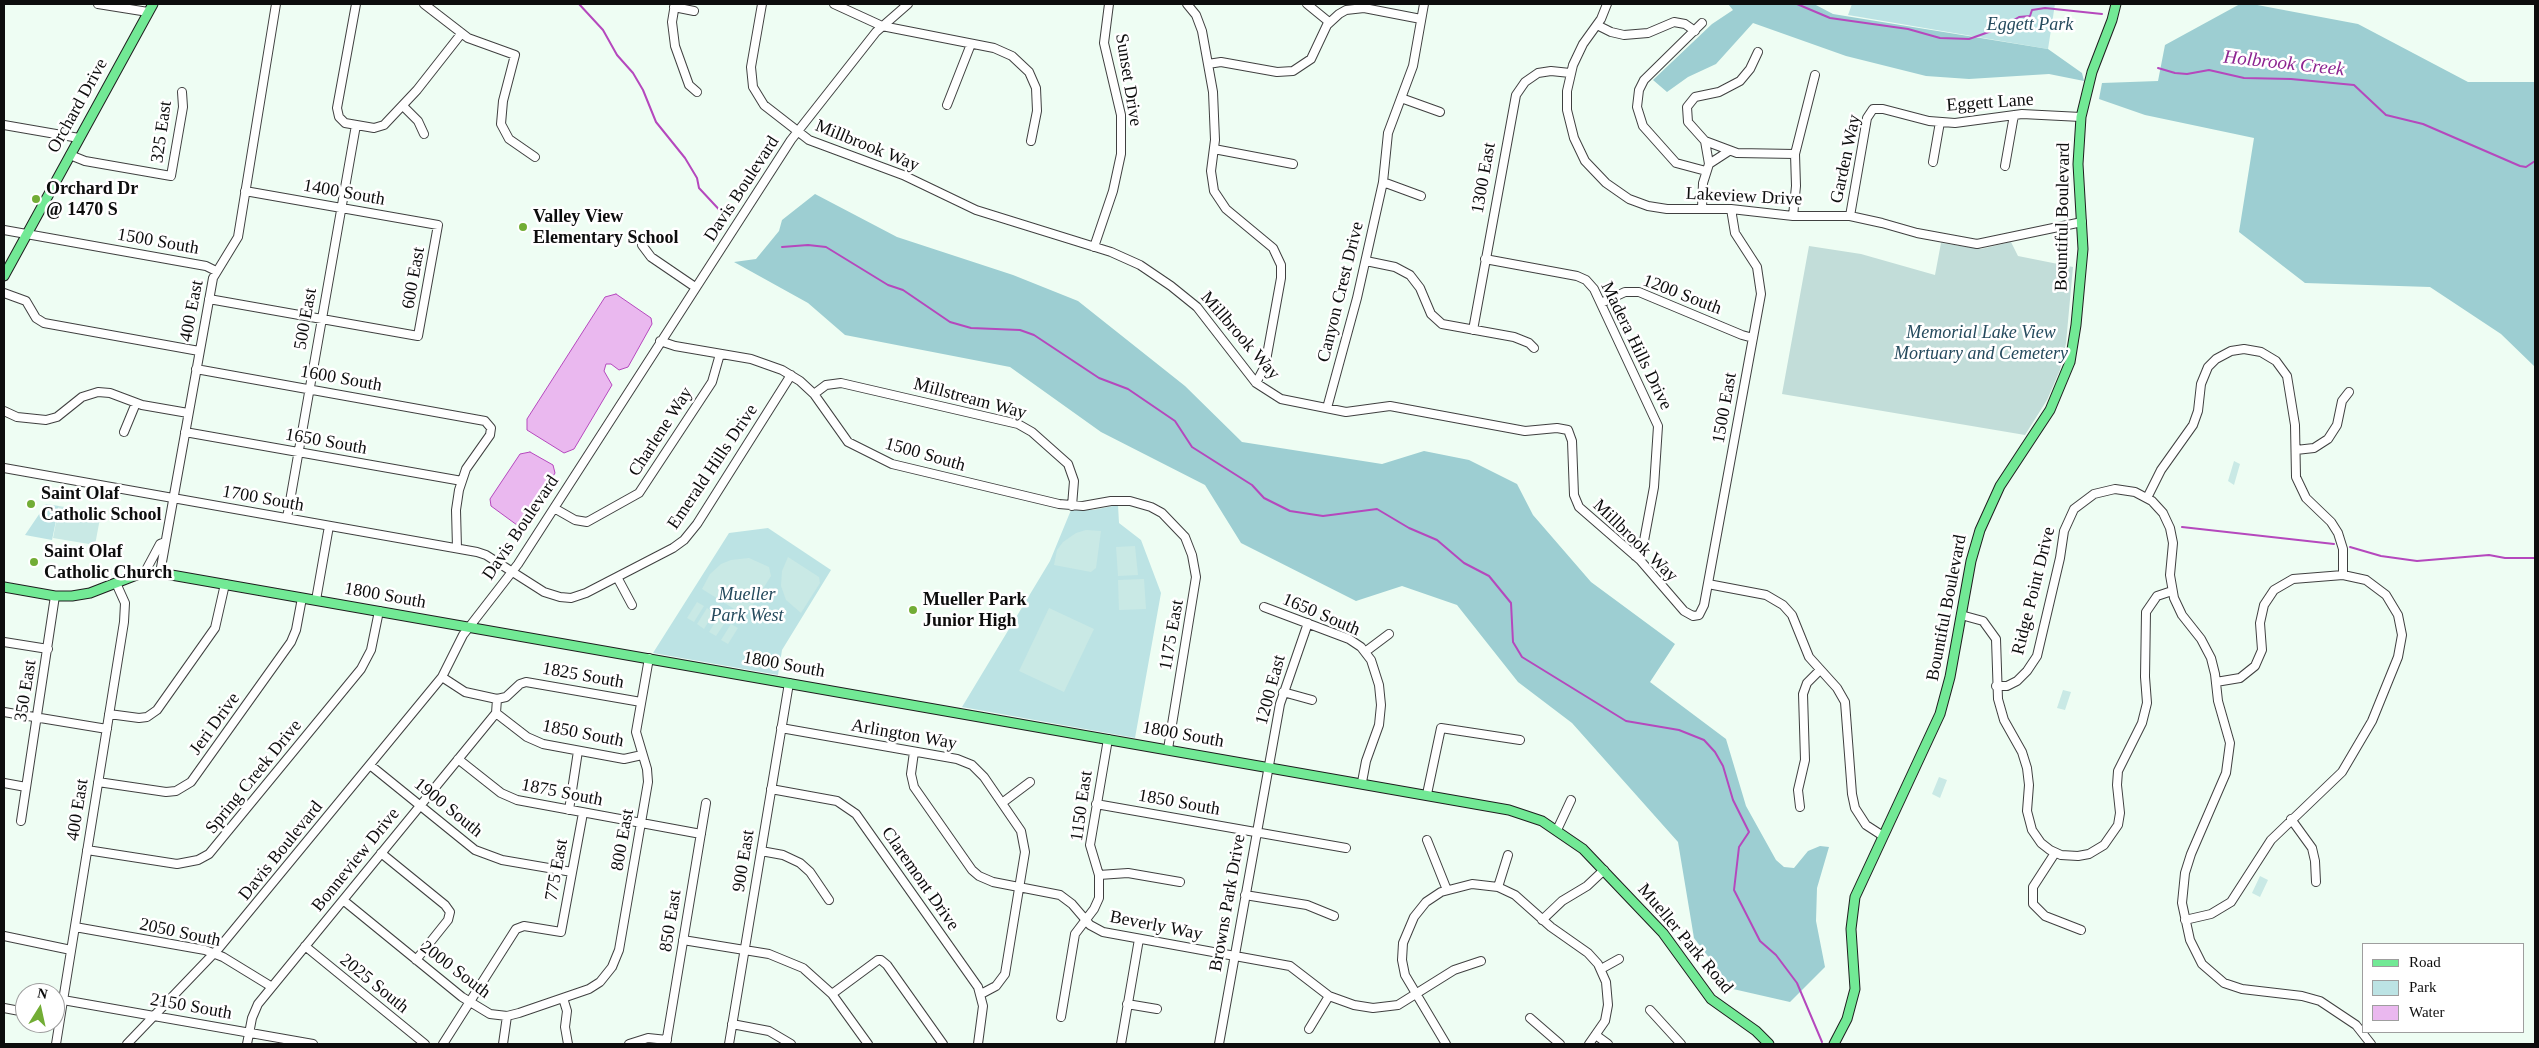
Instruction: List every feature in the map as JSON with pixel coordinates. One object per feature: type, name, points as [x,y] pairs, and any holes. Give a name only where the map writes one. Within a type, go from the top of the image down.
[{"type":"main road","name":"Orchard Drive","points":[[4,276],[153,4]]},
{"type":"main road","name":"Bountiful Boulevard","points":[[1834,1044],[1847,1019],[1855,989],[1851,928],[1854,905],[1861,881],[1884,836],[1940,714],[1948,686],[1973,550],[1987,512],[2007,475],[2050,410],[2068,370],[2076,325],[2082,222],[2078,164],[2081,118],[2092,72],[2112,20],[2116,4]]},
{"type":"main road","name":"1800 South","points":[[4,588],[56,596],[81,594],[145,572],[160,573],[1362,782],[1515,811],[1558,830]]},
{"type":"main road","name":"Mueller Park Road","points":[[1558,830],[1583,849],[1663,933],[1711,999],[1756,1031],[1769,1044]]},
{"type":"street","points":[[98,4],[148,12]]},
{"type":"street","name":"400 East","points":[[160,573],[209,299],[216,271],[237,240],[276,4]]},
{"type":"street","points":[[356,4],[337,112],[342,120],[356,125],[382,127],[403,106],[461,34]]},
{"type":"street","points":[[424,4],[461,34],[476,42],[515,55],[503,100],[501,124],[509,139],[535,157]]},
{"type":"street","name":"Millbrook Way","points":[[762,4],[751,67],[752,82],[757,96],[764,105],[797,131],[821,146],[903,175],[976,210],[1094,246],[1140,265],[1193,304],[1205,316],[1256,383],[1281,399],[1355,412],[1390,406],[1525,431],[1557,428],[1568,430],[1572,441],[1574,495],[1577,504],[1635,556],[1684,612],[1697,616]]},
{"type":"street","points":[[834,4],[882,26],[1006,52],[1018,60],[1029,72],[1036,88],[1037,103],[1031,140]]},
{"type":"street","name":"Davis Boulevard","points":[[127,1044],[215,954],[442,677],[468,627],[512,572],[797,131],[882,26],[908,4]]},
{"type":"street","name":"Sunset Drive","points":[[1094,246],[1115,184],[1122,149],[1121,115],[1104,43],[1108,4]]},
{"type":"street","points":[[1187,4],[1200,25],[1215,110],[1214,149],[1210,172],[1216,196],[1230,213],[1273,248],[1281,265],[1281,278],[1265,366],[1256,383]]},
{"type":"street","points":[[1307,4],[1329,22]]},
{"type":"street","name":"Canyon Crest Drive","points":[[1328,408],[1366,261],[1383,182],[1388,134],[1412,66],[1424,4]]},
{"type":"street","name":"Lakeview Drive","points":[[1607,4],[1597,25],[1583,44],[1570,73],[1567,101],[1571,129],[1582,156],[1597,176],[1617,192],[1641,204],[1668,209],[1731,209],[1793,216],[1850,216],[1917,233],[1977,244],[2082,222]]},
{"type":"street","points":[[694,11],[674,6],[672,22],[675,46],[689,85],[697,92]]},
{"type":"street","points":[[1208,64],[1221,62],[1277,72],[1293,71],[1311,59],[1329,22],[1342,12],[1356,8],[1421,19]]},
{"type":"street","points":[[1597,25],[1610,32],[1624,35],[1648,33],[1674,22],[1685,24],[1695,31]]},
{"type":"street","points":[[1702,23],[1644,80],[1639,90],[1637,106],[1643,126],[1676,162],[1707,168],[1729,152]]},
{"type":"street","points":[[947,105],[971,44]]},
{"type":"street","points":[[1758,52],[1750,69],[1740,81],[1724,90],[1695,97],[1689,103],[1686,110],[1688,122],[1705,141],[1729,152],[1755,155],[1795,154]]},
{"type":"street","name":"1300 East","points":[[1473,330],[1516,95],[1525,82],[1538,73],[1551,70],[1570,73]]},
{"type":"street","points":[[1793,216],[1796,186],[1795,154],[1815,75]]},
{"type":"street","name":"325 East","points":[[70,155],[85,161],[171,176],[184,102],[182,92]]},
{"type":"street","points":[[1401,98],[1440,112]]},
{"type":"street","points":[[403,106],[418,121],[424,134]]},
{"type":"street","name":"Eggett Lane","points":[[1873,109],[1883,109],[1940,122],[1969,123],[2014,115],[2046,114],[2081,118]]},
{"type":"street","name":"Garden Way","points":[[1850,216],[1867,118],[1873,109]]},
{"type":"street","points":[[2006,166],[2014,115]]},
{"type":"street","points":[[1933,162],[1940,122]]},
{"type":"street","points":[[4,125],[79,138]]},
{"type":"street","name":"500 East","points":[[287,518],[356,125]]},
{"type":"street","points":[[1702,208],[1707,168],[1705,141]]},
{"type":"street","points":[[1214,149],[1293,164]]},
{"type":"street","points":[[1383,182],[1421,196]]},
{"type":"street","name":"1400 South","points":[[245,191],[438,225]]},
{"type":"street","name":"1500 East","points":[[1697,616],[1703,610],[1760,301],[1760,280],[1754,261],[1735,233],[1731,209]]},
{"type":"street","name":"600 East","points":[[322,319],[418,336],[438,225]]},
{"type":"street","name":"1500 South","points":[[4,230],[206,266],[216,271]]},
{"type":"street","points":[[642,245],[651,257],[695,287]]},
{"type":"street","name":"Madera Hills Drive","points":[[1485,259],[1578,276],[1592,286],[1601,303],[1658,426],[1654,487],[1643,546],[1635,556]]},
{"type":"street","points":[[1366,261],[1395,268],[1410,275],[1420,288],[1431,314],[1438,322],[1447,326],[1514,337],[1534,348]]},
{"type":"street","name":"1200 South","points":[[1601,303],[1626,292],[1640,292],[1742,336],[1753,338]]},
{"type":"street","points":[[4,293],[26,301],[36,318],[44,323],[200,351]]},
{"type":"street","points":[[209,299],[322,319]]},
{"type":"street","name":"1500 South","points":[[660,341],[675,346],[762,362],[791,375],[814,394],[848,442],[883,461],[910,469],[1072,506],[1089,506],[1120,500],[1140,503],[1162,513],[1180,529]]},
{"type":"street","points":[[2147,498],[2161,470],[2193,425],[2198,411],[2201,384],[2205,372],[2216,359],[2232,351],[2250,349],[2261,352],[2272,357],[2284,370],[2291,392],[2296,470],[2300,488],[2310,502],[2335,526],[2341,540],[2343,575]]},
{"type":"street","name":"Charlene Way","points":[[554,508],[574,520],[587,522],[639,493],[712,382],[720,354]]},
{"type":"street","name":"1600 South","points":[[196,369],[481,419],[488,423],[491,433],[466,468],[462,481]]},
{"type":"street","name":"Emerald Hills Drive","points":[[512,572],[544,592],[565,598],[586,593],[673,548],[689,534],[791,375]]},
{"type":"street","name":"Millstream Way","points":[[814,394],[826,385],[841,383],[1018,424],[1032,432],[1068,464],[1074,481],[1072,506]]},
{"type":"street","points":[[4,411],[17,418],[46,420],[57,417],[82,397],[98,392],[110,393],[136,403],[188,413]]},
{"type":"street","points":[[2296,450],[2314,448],[2328,439],[2337,425],[2342,401],[2349,392]]},
{"type":"street","points":[[124,432],[136,403]]},
{"type":"street","name":"1650 South","points":[[185,432],[462,481]]},
{"type":"street","name":"1700 South","points":[[4,468],[457,548],[483,554],[512,572]]},
{"type":"street","points":[[457,548],[456,510],[462,481]]},
{"type":"street","name":"Ridge Point Drive","points":[[1996,686],[2007,686],[2017,681],[2027,672],[2036,656],[2061,554],[2064,531],[2074,509],[2090,496],[2110,490],[2130,490],[2147,498],[2163,513],[2170,528],[2173,538],[2170,569],[2172,591],[2182,615],[2198,634],[2208,651],[2216,682],[2220,709],[2229,738],[2229,760],[2186,867],[2182,895],[2185,920],[2195,951],[2202,964],[2219,980],[2236,988],[2302,996],[2320,1001],[2356,1025],[2362,1033]]},
{"type":"street","points":[[316,600],[329,526]]},
{"type":"street","name":"1175 East","points":[[1168,749],[1196,587],[1192,555],[1180,529]]},
{"type":"street","name":"400 East","points":[[145,572],[160,544],[165,542]]},
{"type":"street","points":[[2185,920],[2211,914],[2231,902],[2264,849],[2291,819],[2332,783],[2351,758],[2377,710],[2401,646],[2400,622],[2386,595],[2366,580],[2343,575],[2299,577],[2278,586],[2270,594],[2262,611],[2260,623],[2262,646],[2258,662],[2244,676],[2216,682]]},
{"type":"street","points":[[618,577],[632,605]]},
{"type":"street","name":"400 East","points":[[65,988],[125,610],[123,597],[116,583]]},
{"type":"street","points":[[109,714],[143,718],[157,710],[215,628],[225,584]]},
{"type":"street","points":[[1708,584],[1760,593],[1778,601],[1792,615],[1807,652],[1840,692],[1846,708],[1852,794],[1855,808],[1866,825],[1884,836]]},
{"type":"street","points":[[1961,615],[1983,621],[1994,634],[1998,645],[1996,686],[2001,713],[2022,752],[2027,768],[2030,785],[2027,811],[2032,830],[2041,843],[2055,853],[2072,857],[2089,854],[2108,842],[2116,829],[2120,813],[2117,785],[2118,771],[2142,723],[2147,703],[2145,677],[2146,612],[2157,596],[2172,591]]},
{"type":"street","name":"350 East","points":[[21,821],[56,596]]},
{"type":"street","name":"Jeri Drive","points":[[98,782],[166,792],[176,791],[188,784],[292,642],[302,598]]},
{"type":"street","name":"1650 South","points":[[1264,607],[1349,639],[1365,652]]},
{"type":"street","name":"Spring Creek Drive","points":[[87,850],[177,864],[191,862],[209,854],[361,669],[371,650],[378,611]]},
{"type":"street","name":"1200 East","points":[[1268,766],[1283,692],[1308,623]]},
{"type":"street","points":[[1362,782],[1366,761],[1379,725],[1381,705],[1377,676],[1365,652],[1389,634]]},
{"type":"street","points":[[4,642],[48,649]]},
{"type":"street","name":"800 East","points":[[563,998],[594,986],[609,973],[620,944],[642,823],[648,778],[636,732],[649,658]]},
{"type":"street","points":[[1800,807],[1798,790],[1805,760],[1803,694],[1807,683],[1820,670]]},
{"type":"street","points":[[442,677],[466,692],[497,699],[496,713]]},
{"type":"street","name":"1825 South","points":[[497,699],[506,697],[520,684],[526,682],[641,702]]},
{"type":"street","name":"900 East","points":[[729,1044],[789,683]]},
{"type":"street","points":[[1283,692],[1312,700]]},
{"type":"street","points":[[4,712],[107,729]]},
{"type":"street","name":"1850 South","points":[[496,713],[535,741],[624,759],[642,755]]},
{"type":"street","name":"Bonneview Drive","points":[[247,1044],[255,1011],[272,987],[496,713]]},
{"type":"street","name":"Arlington Way","points":[[781,728],[957,759],[972,765],[980,772],[1019,827],[1025,841],[1025,857],[1005,974],[996,986],[981,994]]},
{"type":"street","points":[[1427,794],[1441,728],[1520,740]]},
{"type":"street","name":"1150 East","points":[[1061,1017],[1073,938],[1076,930],[1097,904],[1100,890],[1099,875],[1090,845],[1108,739]]},
{"type":"street","points":[[568,810],[578,751]]},
{"type":"street","name":"Beverly Way","points":[[914,752],[911,774],[914,787],[969,866],[979,876],[988,880],[1060,895],[1072,904],[1084,920],[1103,932],[1290,966],[1329,996],[1354,1005],[1380,1008],[1398,1005],[1454,970],[1482,961]]},
{"type":"street","name":"1875 South","points":[[458,759],[508,797],[583,813],[701,834]]},
{"type":"street","name":"1900 South","points":[[370,765],[468,845],[484,854],[572,872]]},
{"type":"street","name":"Browns Park Drive","points":[[1219,1044],[1268,766]]},
{"type":"street","points":[[1002,803],[1030,782]]},
{"type":"street","points":[[4,783],[26,787]]},
{"type":"street","name":"Claremont Drive","points":[[771,789],[837,801],[852,810],[981,994]]},
{"type":"street","points":[[1558,830],[1571,800]]},
{"type":"street","name":"850 East","points":[[666,1042],[706,804]]},
{"type":"street","name":"1850 South","points":[[1096,804],[1346,848]]},
{"type":"street","name":"775 East","points":[[469,1002],[519,927],[561,932],[583,813]]},
{"type":"street","points":[[2291,819],[2312,848],[2316,868],[2316,882]]},
{"type":"street","points":[[1427,840],[1447,890]]},
{"type":"street","points":[[761,851],[783,855],[800,863],[810,872],[830,900]]},
{"type":"street","points":[[381,853],[445,905],[450,912],[448,920],[416,960]]},
{"type":"street","points":[[2055,853],[2033,887],[2033,904],[2045,916],[2081,930]]},
{"type":"street","points":[[1498,887],[1508,855]]},
{"type":"street","points":[[1542,920],[1562,901],[1587,886],[1604,870]]},
{"type":"street","points":[[1099,875],[1128,873],[1180,882]]},
{"type":"street","points":[[1446,1044],[1403,968],[1402,952],[1406,933],[1420,909],[1431,898],[1447,890],[1472,884],[1498,887],[1522,900],[1542,920],[1588,953],[1601,969],[1608,989],[1608,1005],[1605,1021],[1589,1044]]},
{"type":"street","points":[[1245,895],[1307,906],[1334,916]]},
{"type":"street","name":"2000 South","points":[[343,900],[469,1002],[490,1014],[507,1016]]},
{"type":"street","name":"2050 South","points":[[75,927],[215,954],[272,987]]},
{"type":"street","points":[[4,936],[71,950]]},
{"type":"street","points":[[1120,1044],[1139,939]]},
{"type":"street","points":[[683,940],[769,954],[794,964],[811,974],[832,994],[867,1044]]},
{"type":"street","name":"2025 South","points":[[305,946],[425,1044]]},
{"type":"street","points":[[1601,969],[1619,959]]},
{"type":"street","points":[[832,994],[878,960],[881,960],[887,965],[943,1044]]},
{"type":"street","points":[[978,1044],[983,1013],[981,994]]},
{"type":"street","points":[[1309,1029],[1329,996]]},
{"type":"street","points":[[503,1044],[507,1016],[563,998],[567,1008],[565,1027],[568,1044]]},
{"type":"street","name":"2150 South","points":[[65,1000],[313,1044]]},
{"type":"street","points":[[443,1044],[469,1002]]},
{"type":"street","points":[[1127,1004],[1157,1009]]},
{"type":"street","points":[[1650,1010],[1678,1043]]},
{"type":"street","points":[[1530,1018],[1560,1044]]},
{"type":"street","points":[[732,1024],[769,1031],[791,1044]]},
{"type":"street","name":"Ridge Point Drive","points":[[2362,1033],[2371,1044]]},
{"type":"street","points":[[1596,1036],[1608,1044]]},
{"type":"street","points":[[629,1044],[648,1038],[666,1042]]},
{"type":"green space","name":"Eggett Park","points":[[1852,4],[2055,4],[2048,49],[1848,15]]},
{"type":"green space","name":"Memorial Lake View Mortuary and Cemetery","points":[[2011,242],[2018,256],[2073,267],[2066,343],[2060,370],[2047,400],[2025,435],[1782,394],[1809,246],[1861,254],[1935,275],[1941,243],[1981,249]]},
{"type":"green space","points":[[2234,461],[2240,464],[2234,485],[2228,481]]},
{"type":"green space","points":[[46,504],[59,506],[52,540],[25,535]]},
{"type":"green space","points":[[1118,505],[1119,523],[1141,540],[1161,593],[1135,738],[962,707],[1050,561],[1071,510],[1093,510]]},
{"type":"green space","points":[[59,506],[101,513],[95,545],[53,538]]},
{"type":"green space","name":"Mueller Park West","points":[[768,528],[831,570],[782,650],[778,675],[653,653],[729,533]]},
{"type":"green space","points":[[1086,530],[1101,531],[1096,568],[1091,572],[1054,565],[1057,550],[1063,542],[1076,533]]},
{"type":"green space","points":[[1135,546],[1138,575],[1118,576],[1116,547]]},
{"type":"green space","points":[[788,557],[819,577],[820,583],[801,613],[786,600],[781,586],[782,571]]},
{"type":"green space","points":[[749,558],[769,567],[771,576],[747,614],[744,615],[702,589],[710,574],[721,564],[731,560]]},
{"type":"green space","points":[[1144,579],[1146,609],[1119,610],[1118,580]]},
{"type":"green space","points":[[697,602],[704,606],[694,622],[687,618]]},
{"type":"green space","points":[[707,608],[714,613],[704,629],[697,624]]},
{"type":"green space","points":[[1049,608],[1094,629],[1064,692],[1019,671]]},
{"type":"green space","points":[[719,616],[726,621],[716,636],[709,632]]},
{"type":"green space","points":[[731,624],[738,628],[728,644],[721,640]]},
{"type":"green space","points":[[2063,690],[2071,692],[2065,710],[2057,708]]},
{"type":"green space","points":[[1939,777],[1947,780],[1940,798],[1932,794]]},
{"type":"green space","points":[[2260,876],[2268,880],[2260,897],[2252,893]]},
{"type":"shaded area","points":[[1728,4],[1814,4],[1833,14],[2048,49],[2082,73],[2084,81],[2049,74],[1969,79],[1926,76],[1846,56],[1753,23],[1716,64],[1688,77],[1667,92],[1653,80],[1712,24],[1733,10]]},
{"type":"shaded area","points":[[2240,4],[2252,4],[2358,24],[2468,82],[2535,82],[2535,367],[2501,334],[2430,287],[2305,283],[2239,232],[2254,138],[2145,115],[2099,99],[2102,83],[2158,81],[2165,45]]},
{"type":"shaded area","points":[[815,194],[897,237],[1013,275],[1078,301],[1185,386],[1242,442],[1382,464],[1424,451],[1469,460],[1517,484],[1533,515],[1591,582],[1675,644],[1650,682],[1726,739],[1746,806],[1776,860],[1784,867],[1794,868],[1808,851],[1820,846],[1829,847],[1817,888],[1816,921],[1825,967],[1790,1002],[1733,989],[1694,938],[1678,842],[1572,723],[1518,682],[1457,605],[1402,586],[1356,601],[1241,543],[1205,485],[1101,432],[1010,367],[845,335],[808,303],[734,262],[756,259],[779,231],[782,220]]},
{"type":"water","points":[[616,294],[651,318],[652,324],[628,367],[619,370],[611,364],[606,364],[604,371],[612,385],[574,449],[564,453],[527,430],[527,419],[605,297]]},
{"type":"water","points":[[530,452],[553,465],[555,473],[526,522],[517,525],[491,506],[490,499],[520,454]]},
{"type":"waterway","points":[[579,4],[603,30],[617,55],[633,73],[643,90],[656,122],[685,158],[697,178],[699,188],[726,217]]},
{"type":"waterway","name":"Holbrook Creek","points":[[1797,4],[1830,18],[1908,29],[1940,38],[1969,39],[2000,28],[2019,17],[2030,16],[2032,10],[2045,8],[2102,14]]},
{"type":"waterway","name":"Holbrook Creek","points":[[2158,68],[2175,73],[2187,74],[2209,70],[2244,78],[2291,79],[2354,85],[2386,115],[2423,124],[2520,166],[2526,167],[2535,161]]},
{"type":"waterway","points":[[782,247],[808,245],[826,247],[888,285],[903,290],[950,322],[971,328],[1020,330],[1034,335],[1099,378],[1128,389],[1175,421],[1192,447],[1252,485],[1264,498],[1290,511],[1323,516],[1377,509],[1409,528],[1437,540],[1464,563],[1489,576],[1511,603],[1513,642],[1522,657],[1626,721],[1679,730],[1704,740],[1715,752],[1723,766],[1733,800],[1749,832],[1739,847],[1734,890],[1760,941],[1776,955],[1797,983],[1822,1042]]},
{"type":"waterway","points":[[2182,527],[2334,544]]},
{"type":"waterway","points":[[2350,547],[2381,556],[2417,561],[2489,555],[2505,558],[2535,558]]},
{"type":"place","name":"Orchard Dr @ 1470 S","points":[[36,199]]},
{"type":"place","name":"Valley View Elementary School","points":[[523,227]]},
{"type":"place","name":"Saint Olaf Catholic School","points":[[31,504]]},
{"type":"place","name":"Saint Olaf Catholic Church","points":[[34,562]]},
{"type":"place","name":"Mueller Park Junior High","points":[[913,610]]}]
